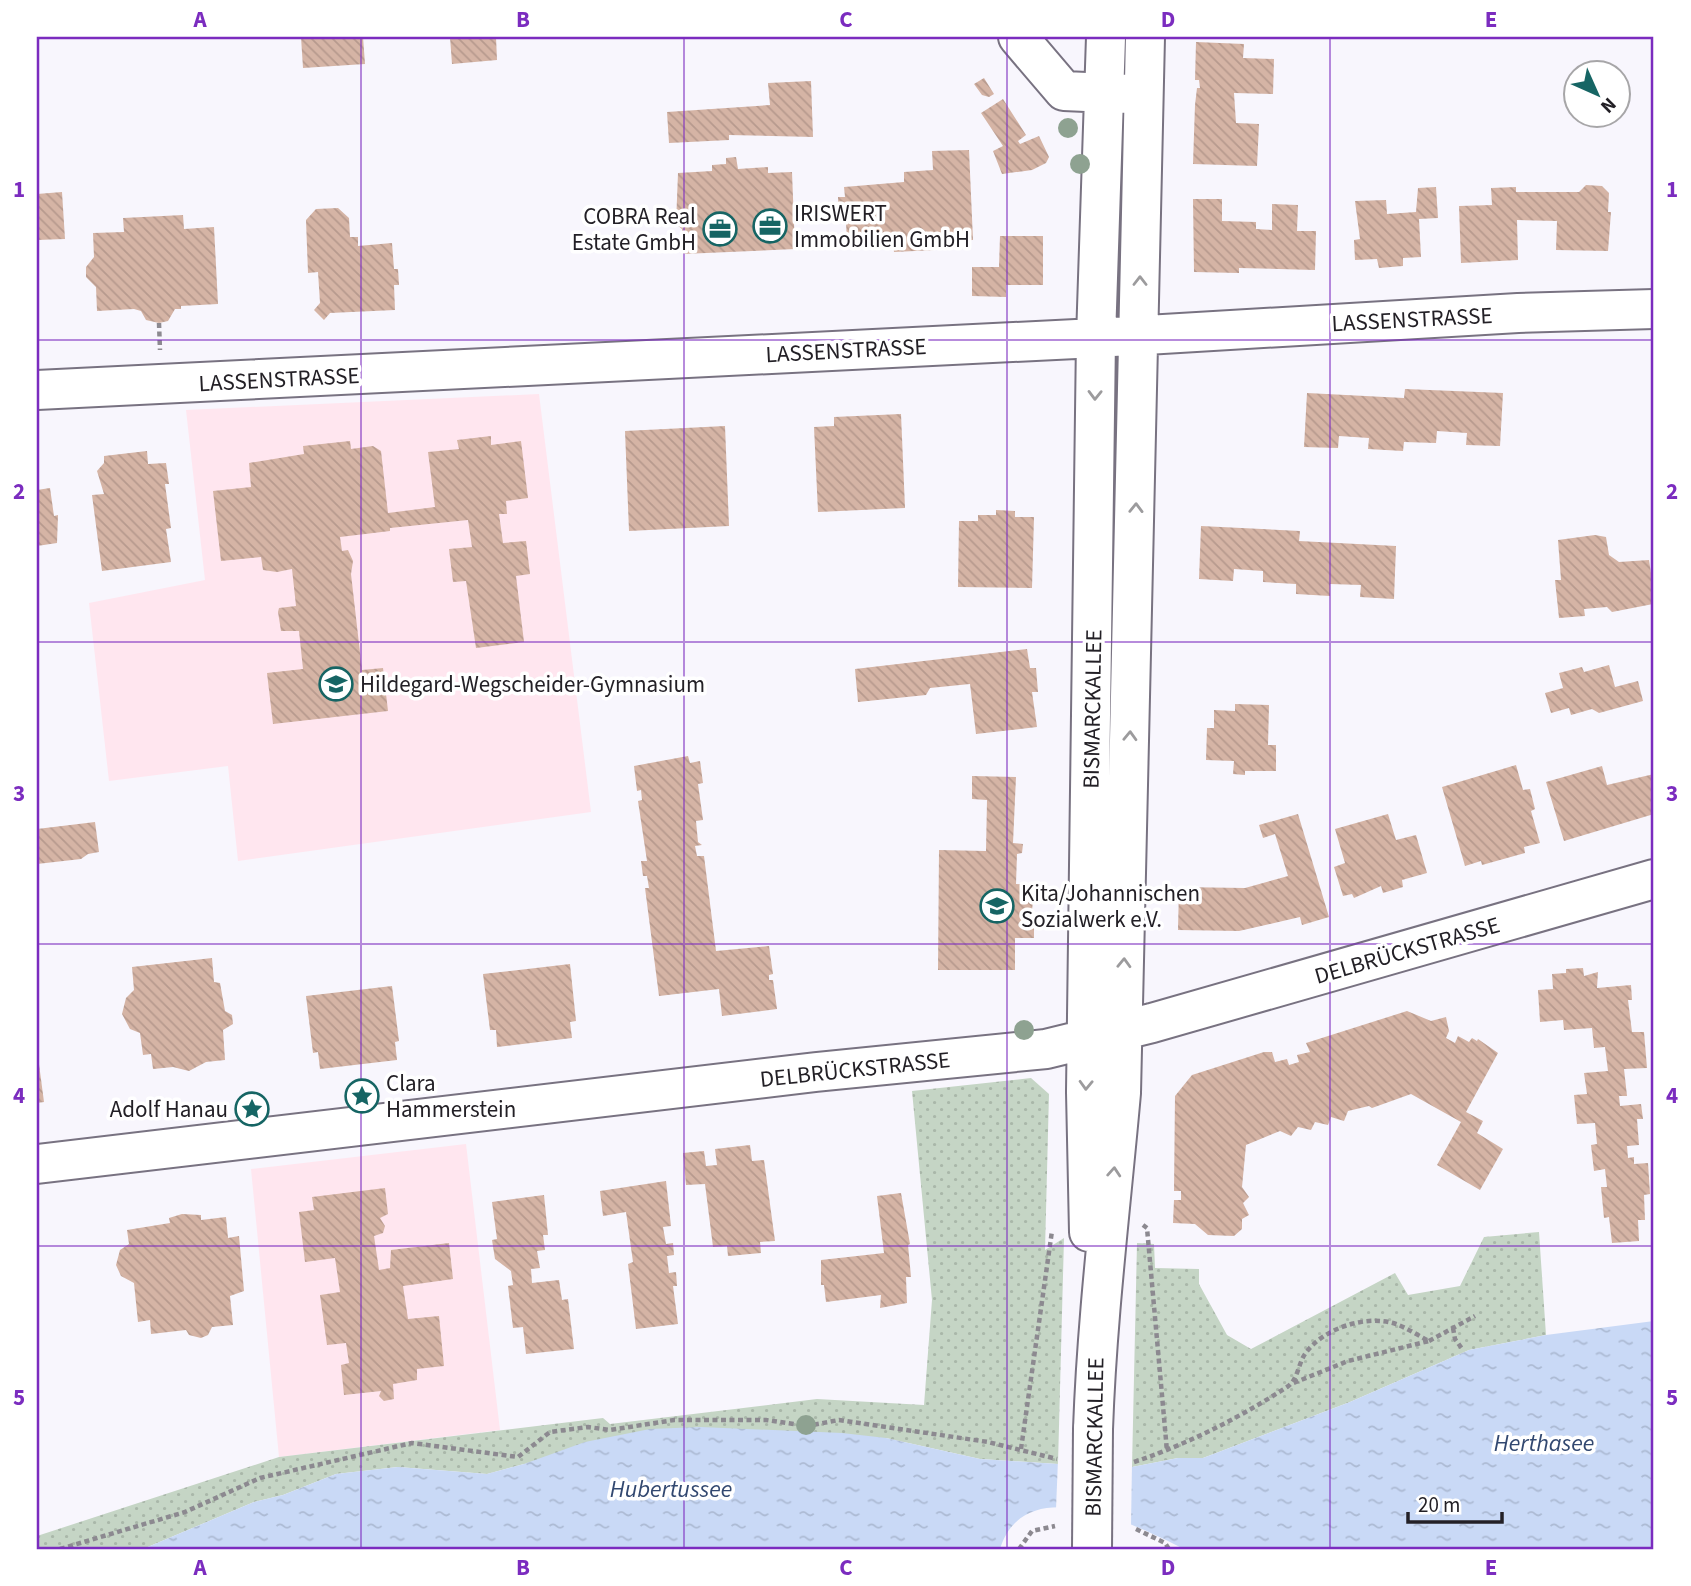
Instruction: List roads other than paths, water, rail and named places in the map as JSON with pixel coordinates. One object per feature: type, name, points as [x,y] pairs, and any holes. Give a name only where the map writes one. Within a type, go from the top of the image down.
[{"type":"street","points":[[1018,37],[1063,91],[1144,94]]},
{"type":"street","name":"BISMARCKALLEE","points":[[1093,1549],[1093,1429],[1097,1325],[1112,1206],[1093,632],[1096,338],[1106,37]]},
{"type":"street","name":"BISMARCKALLEE","points":[[1106,1035],[1133,631],[1145,37]]},
{"type":"street","name":"LASSENSTRASSE","points":[[37,390],[1096,338],[1518,313],[1654,309]]},
{"type":"street","points":[[1093,632],[1133,631]]},
{"type":"street","name":"DELBRÜCKSTRASSE","points":[[37,1164],[816,1072],[1046,1049],[1106,1035],[1654,878]]},
{"type":"water","points":[[1654,1321],[1654,1549],[1184,1549],[1110,1517],[1056,1507],[1032,1512],[1013,1525],[1000,1549],[143,1549],[254,1502],[283,1495],[336,1474],[398,1467],[487,1474],[585,1442],[650,1429],[700,1427],[842,1433],[886,1438],[980,1459],[1058,1464],[1132,1467],[1178,1458],[1203,1458],[1350,1402],[1469,1350],[1546,1335]]},
{"type":"place","name":"IRISWERT Immobilien GmbH","points":[[770,226]]},
{"type":"place","name":"COBRA Real Estate GmbH","points":[[720,229]]},
{"type":"place","name":"Hildegard-Wegscheider-Gymnasium","points":[[336,684]]},
{"type":"place","name":"Kita/Johannischen Sozialwerk e.V.","points":[[997,906]]},
{"type":"place","name":"Clara Hammerstein","points":[[362,1096]]},
{"type":"place","name":"Adolf Hanau","points":[[252,1109]]},
{"type":"water label","name":"Herthasee","points":[[1544,1443]]},
{"type":"water label","name":"Hubertussee","points":[[671,1489]]}]
